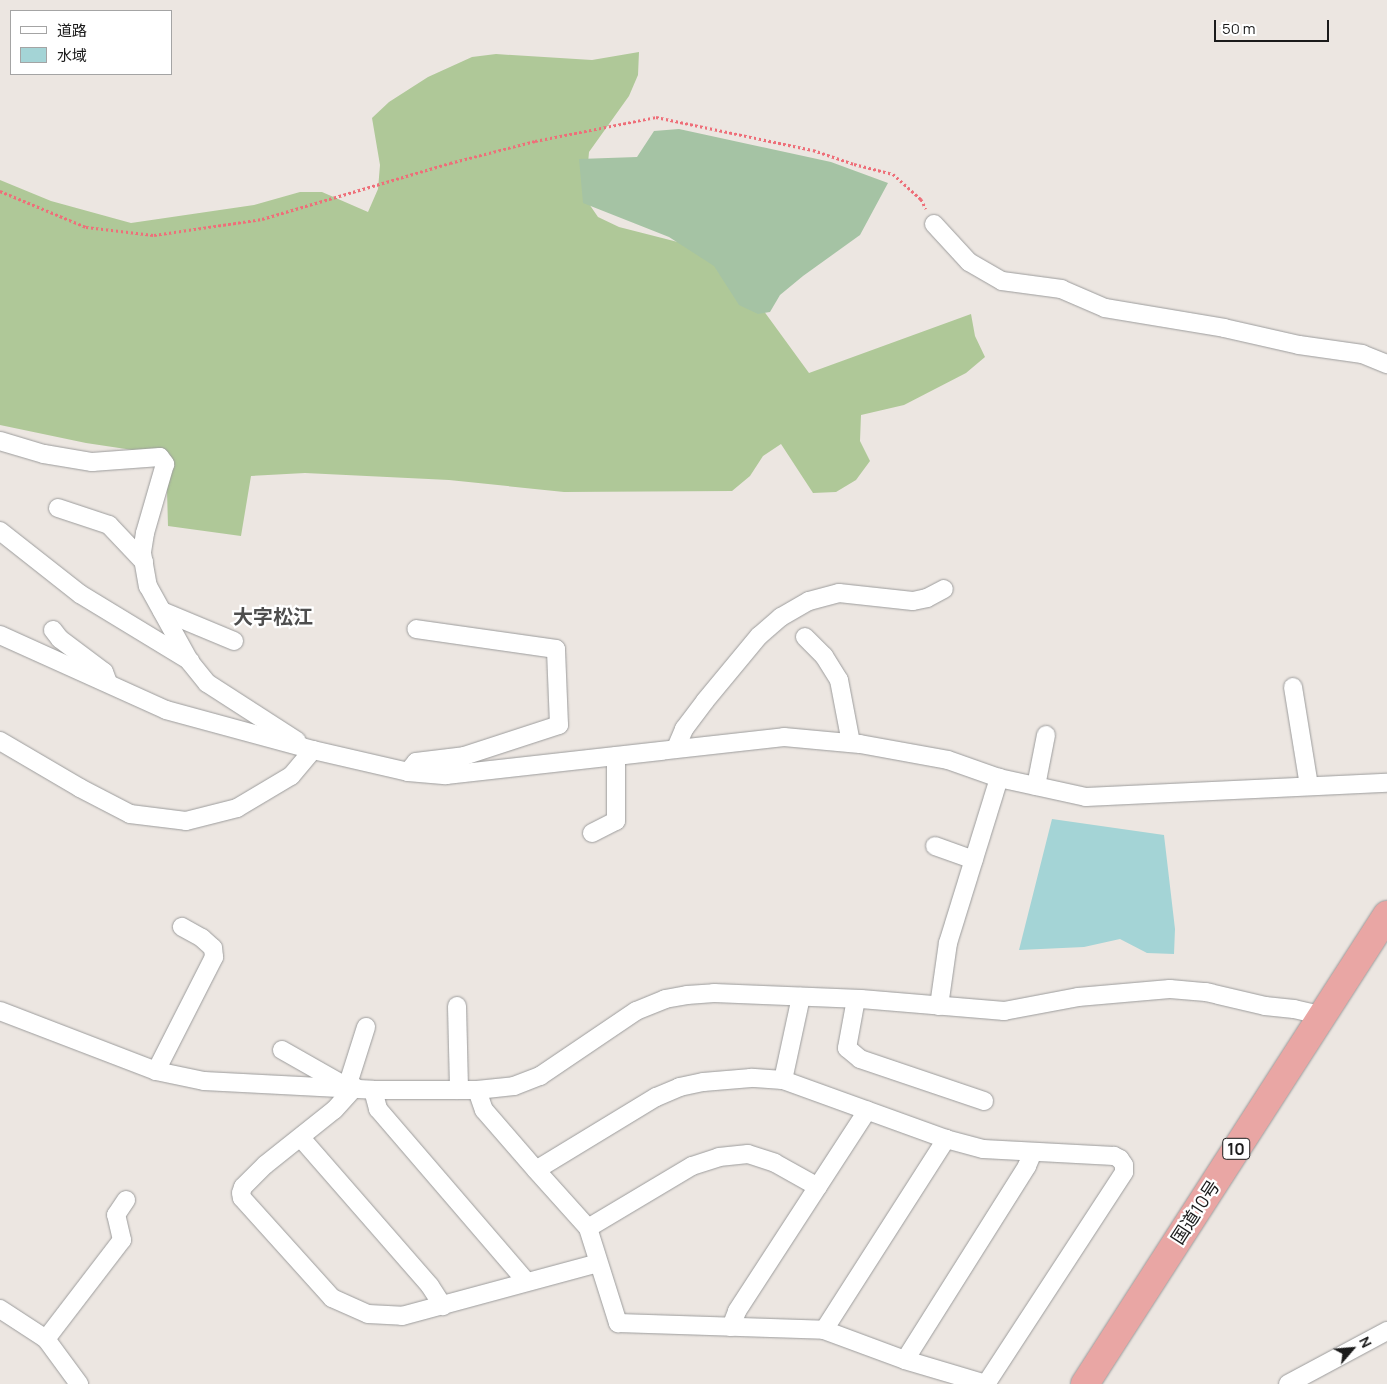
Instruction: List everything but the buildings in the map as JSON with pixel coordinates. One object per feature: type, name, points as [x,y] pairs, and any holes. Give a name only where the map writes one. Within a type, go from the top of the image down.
[{"type":"highway","name":"国道10号","points":[[1085,1384],[1387,915]]},
{"type":"street","points":[[934,224],[969,262],[1002,281],[1061,290],[1104,308],[1224,328],[1299,345],[1362,354],[1387,364]]},
{"type":"street","points":[[0,441],[44,454],[92,462],[160,457],[165,464],[145,533],[142,553],[148,586],[190,662],[207,683],[313,750]]},
{"type":"street","points":[[58,508],[109,526],[144,562]]},
{"type":"street","points":[[0,532],[80,594],[190,662]]},
{"type":"street","points":[[676,748],[684,729],[705,701],[759,636],[782,617],[809,601],[840,593],[913,601],[927,598],[944,589]]},
{"type":"street","points":[[162,611],[234,641]]},
{"type":"street","points":[[408,772],[416,762],[464,756],[559,725],[556,649],[416,629]]},
{"type":"street","points":[[53,630],[60,639],[104,672],[110,685]]},
{"type":"street","points":[[0,635],[166,710],[313,750],[408,772],[446,775],[784,737],[850,743],[948,760],[999,778],[1086,797],[1387,783]]},
{"type":"street","points":[[805,637],[824,656],[839,680],[850,743]]},
{"type":"street","points":[[1293,687],[1309,786]]},
{"type":"street","points":[[1036,786],[1046,735]]},
{"type":"street","points":[[0,741],[80,788],[130,814],[186,821],[237,808],[291,776],[313,750]]},
{"type":"street","points":[[592,833],[616,821],[616,756]]},
{"type":"street","points":[[939,1006],[948,943],[999,778]]},
{"type":"street","points":[[934,846],[974,860]]},
{"type":"street","points":[[156,1071],[214,957],[213,948],[202,938],[182,927]]},
{"type":"street","points":[[0,1011],[156,1071],[204,1081],[351,1087],[373,1090],[477,1090],[514,1086],[540,1076],[636,1011],[666,999],[714,993],[856,999],[1004,1011],[1078,997],[1170,989],[1206,992],[1265,1006],[1294,1008],[1321,1015]]},
{"type":"street","points":[[783,1080],[801,997]]},
{"type":"street","points":[[856,999],[847,1048],[860,1059],[984,1101]]},
{"type":"street","points":[[457,1006],[459,1090]]},
{"type":"street","points":[[366,1027],[351,1087],[334,1110],[265,1165],[243,1186],[240,1193],[242,1198],[332,1298],[368,1314],[402,1316],[598,1263]]},
{"type":"street","points":[[282,1050],[351,1087]]},
{"type":"street","points":[[477,1090],[484,1110],[536,1170],[588,1228],[618,1323],[824,1330],[905,1360],[986,1384],[1124,1172],[1120,1159],[1114,1156],[982,1149],[946,1139],[783,1080],[703,1082],[680,1087],[656,1097],[536,1170]]},
{"type":"street","points":[[373,1090],[378,1109],[526,1281]]},
{"type":"street","points":[[731,1327],[738,1311],[866,1111]]},
{"type":"street","points":[[301,1138],[430,1286],[443,1306]]},
{"type":"street","points":[[824,1330],[946,1139]]},
{"type":"street","points":[[905,1360],[1027,1166],[1033,1152]]},
{"type":"street","points":[[588,1228],[692,1166],[719,1157],[748,1154],[775,1163],[818,1187]]},
{"type":"street","points":[[46,1339],[122,1240],[116,1215],[126,1200]]},
{"type":"street","points":[[0,1309],[46,1339],[79,1384]]},
{"type":"street","points":[[1288,1384],[1387,1331]]},
{"type":"path","points":[[0,191],[86,226],[154,235],[262,219],[450,163],[526,143],[656,117],[813,150],[854,164],[893,174],[921,199],[934,224]]},
{"type":"green space","points":[[639,52],[638,75],[629,96],[589,152],[585,198],[598,217],[619,227],[713,251],[758,303],[809,373],[971,314],[975,336],[985,357],[966,373],[904,405],[861,415],[860,441],[870,461],[856,480],[836,492],[813,493],[781,444],[763,456],[750,476],[732,491],[564,492],[449,480],[305,473],[251,476],[241,536],[168,526],[166,455],[86,443],[0,425],[0,180],[51,201],[131,223],[254,205],[300,192],[322,192],[368,212],[378,189],[380,165],[372,118],[389,102],[428,77],[472,57],[496,54],[592,60]]},
{"type":"green space","points":[[679,129],[831,162],[888,183],[860,235],[780,295],[770,312],[758,314],[739,305],[714,266],[669,237],[583,203],[579,159],[637,157],[654,131]]},
{"type":"water","points":[[1052,819],[1164,835],[1175,929],[1174,954],[1147,953],[1120,939],[1084,947],[1019,950]]},
{"type":"district","name":"大字松江","points":[[273,616]]}]
